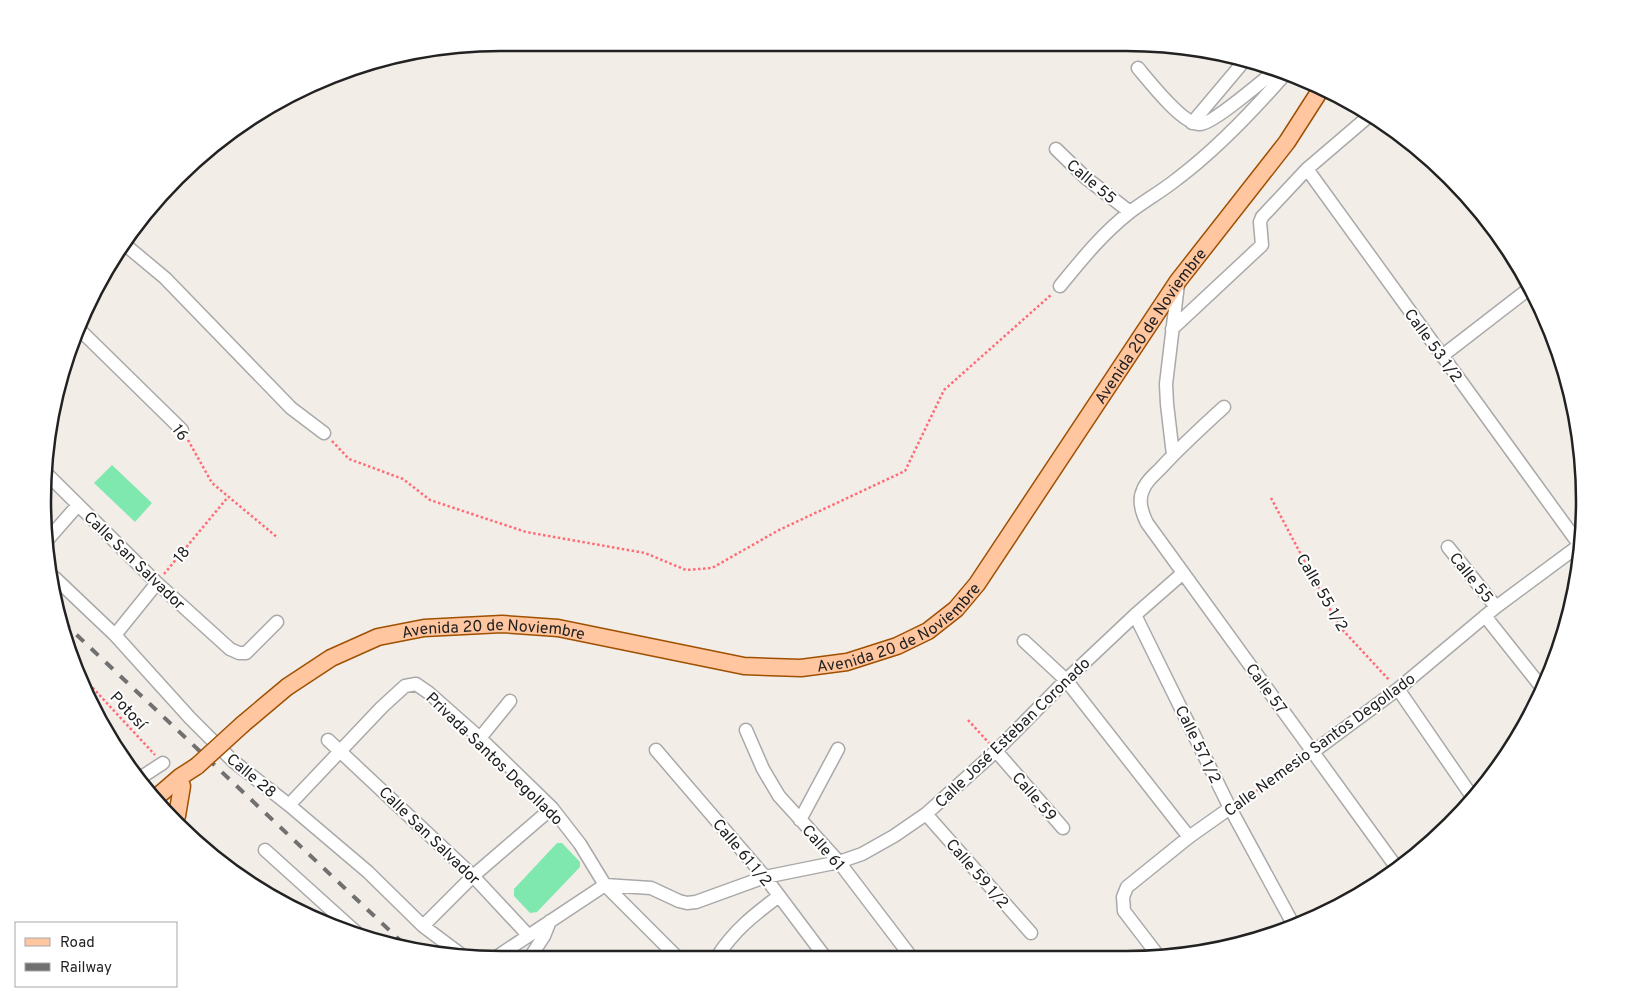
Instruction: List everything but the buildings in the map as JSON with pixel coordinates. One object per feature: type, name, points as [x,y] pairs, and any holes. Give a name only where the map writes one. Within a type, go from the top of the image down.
[{"type":"main road","name":"Avenida 20 de Noviembre","points":[[188,775],[286,687],[331,658],[378,637],[424,628],[502,624],[558,628],[744,666],[801,668],[847,662],[905,642],[928,631],[956,609],[977,584],[1178,281],[1287,142],[1318,94]]},
{"type":"main road","points":[[153,786],[188,775]]},
{"type":"main road","points":[[160,795],[188,775]]},
{"type":"main road","points":[[166,801],[188,775]]},
{"type":"main road","points":[[178,813],[188,775]]},
{"type":"street","points":[[1192,123],[1240,66]]},
{"type":"street","points":[[1138,68],[1170,104],[1192,123],[1200,124],[1213,118],[1270,75]]},
{"type":"street","points":[[1060,286],[1096,242],[1130,212],[1178,179],[1207,154],[1236,127],[1281,79]]},
{"type":"street","points":[[1172,329],[1262,245],[1260,222],[1262,217],[1307,169],[1364,120]]},
{"type":"street","name":"Calle 55","points":[[1056,149],[1086,178],[1130,212]]},
{"type":"street","name":"Calle 53 1/2","points":[[1307,169],[1574,536]]},
{"type":"street","points":[[129,248],[165,278],[292,408],[324,433]]},
{"type":"street","points":[[1173,455],[1166,404],[1166,384],[1178,281]]},
{"type":"street","points":[[1442,356],[1524,293]]},
{"type":"street","name":"16","points":[[84,333],[182,430]]},
{"type":"street","points":[[1173,455],[1224,407]]},
{"type":"street","name":"Calle 57","points":[[1173,455],[1148,481],[1143,490],[1141,507],[1146,523],[1393,863]]},
{"type":"street","name":"Calle San Salvador","points":[[52,479],[157,583],[230,649],[243,654],[250,651],[277,622]]},
{"type":"street","points":[[52,534],[78,505]]},
{"type":"street","name":"Calle 55","points":[[1448,547],[1496,606]]},
{"type":"street","name":"Calle Nemesio Santos Degollado","points":[[1313,752],[1398,689],[1496,606],[1573,551]]},
{"type":"street","name":"Calle José Esteban Coronado","points":[[605,885],[651,888],[687,903],[696,902],[765,877],[839,862],[879,845],[926,814],[996,751],[1066,680],[1135,615],[1183,573]]},
{"type":"street","name":"Calle 28","points":[[59,582],[115,635],[190,718],[233,761],[289,805],[368,872],[423,926],[452,948]]},
{"type":"street","points":[[115,635],[157,583]]},
{"type":"street","name":"Calle 57 1/2","points":[[1135,615],[1230,808],[1291,920]]},
{"type":"street","name":"Calle 55","points":[[1485,616],[1538,682]]},
{"type":"street","points":[[1024,641],[1066,680],[1189,837]]},
{"type":"street","name":"Privada Santos Degollado","points":[[341,751],[382,707],[405,686],[413,684],[420,686],[480,738],[552,808],[580,844],[605,885],[672,951]]},
{"type":"street","points":[[1398,689],[1469,792]]},
{"type":"street","points":[[480,738],[510,701]]},
{"type":"street","name":"Calle 61","points":[[746,730],[755,752],[779,796],[839,862],[907,951]]},
{"type":"street","name":"Calle San Salvador","points":[[328,740],[474,876],[528,935]]},
{"type":"street","points":[[800,820],[838,749]]},
{"type":"street","name":"Calle 61 1/2","points":[[656,750],[765,877],[820,951]]},
{"type":"street","points":[[289,805],[341,751]]},
{"type":"street","name":"Calle 59","points":[[996,751],[1063,828]]},
{"type":"street","points":[[144,775],[163,763]]},
{"type":"street","points":[[423,926],[474,876],[552,808]]},
{"type":"street","name":"Calle Nemesio Santos Degollado","points":[[1154,950],[1124,911],[1123,897],[1127,887],[1189,837],[1230,808]]},
{"type":"street","name":"Calle 59 1/2","points":[[926,814],[1031,933]]},
{"type":"street","points":[[265,850],[346,923]]},
{"type":"street","points":[[505,951],[605,885]]},
{"type":"street","points":[[721,951],[727,941],[749,918],[779,896]]},
{"type":"street","points":[[534,951],[544,936],[550,921]]},
{"type":"path","points":[[324,433],[349,459],[402,479],[430,500],[526,532],[645,553],[686,570],[712,568],[779,530],[905,471],[944,390],[1060,286]]},
{"type":"path","name":"16","points":[[182,430],[212,483],[278,538]]},
{"type":"path","name":"18","points":[[157,583],[228,497]]},
{"type":"path","name":"Calle 55 1/2","points":[[1272,498],[1339,626],[1398,689]]},
{"type":"path","name":"Potosí","points":[[91,686],[163,763]]},
{"type":"path","points":[[968,720],[996,751]]},
{"type":"path","name":"Calle Nemesio Santos Degollado","points":[[1230,808],[1313,752]]},
{"type":"green space","points":[[112,465],[152,503],[135,522],[94,483]]},
{"type":"green space","points":[[557,843],[562,843],[580,862],[580,867],[537,912],[530,913],[514,896],[514,889]]},
{"type":"railway","points":[[70,629],[398,938]]}]
